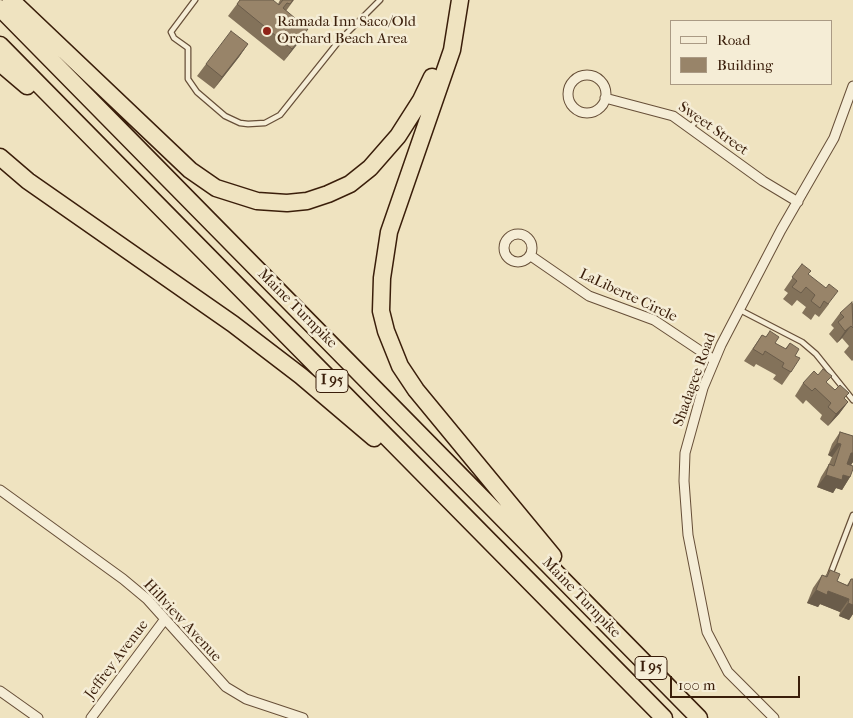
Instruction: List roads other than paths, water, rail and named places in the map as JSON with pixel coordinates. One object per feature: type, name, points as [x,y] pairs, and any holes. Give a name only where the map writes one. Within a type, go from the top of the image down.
[{"type":"highway","points":[[10,0],[176,158],[203,181],[244,198],[269,203],[287,203],[307,201],[338,190],[360,176],[388,149],[410,118],[429,84],[448,26],[451,0]]},
{"type":"highway","points":[[460,0],[452,50],[389,232],[380,294],[386,331],[400,366],[421,396],[477,466],[520,514],[602,619]]},
{"type":"highway","name":"Maine Turnpike","points":[[0,8],[699,718]]},
{"type":"highway","name":"Maine Turnpike","points":[[0,45],[664,718]]},
{"type":"highway","points":[[0,63],[114,160]]},
{"type":"highway","points":[[0,157],[28,180],[275,356],[460,512]]},
{"type":"street","points":[[592,76],[604,87],[605,98],[595,111],[578,111],[570,103],[569,87],[576,78],[592,76]]},
{"type":"street","name":"Shadagee Road","points":[[774,718],[735,680],[715,652],[704,622],[688,535],[684,481],[685,453],[703,388],[714,360],[739,309],[834,138],[853,86]]},
{"type":"street","name":"Sweet Street","points":[[605,98],[666,113],[763,181],[798,202]]},
{"type":"street","name":"LaLiberte Circle","points":[[530,256],[577,289],[594,298],[654,320],[714,360]]},
{"type":"street","name":"Hillview Avenue","points":[[0,490],[123,579],[147,599],[226,687],[246,699],[304,718]]},
{"type":"street","name":"Jeffrey Avenue","points":[[91,718],[165,619]]},
{"type":"street","points":[[0,691],[38,718]]},
{"type":"lane","points":[[195,0],[172,32],[174,38],[188,48],[188,80],[197,92],[225,116],[240,123],[248,124],[265,123],[280,115],[339,41],[380,0]]},
{"type":"lane","points":[[690,128],[697,120]]},
{"type":"lane","points":[[739,309],[802,342],[816,354],[853,400]]},
{"type":"lane","points":[[830,576],[853,515]]},
{"type":"place","name":"Ramada Inn Saco/Old Orchard Beach Area","points":[[267,31]]}]
